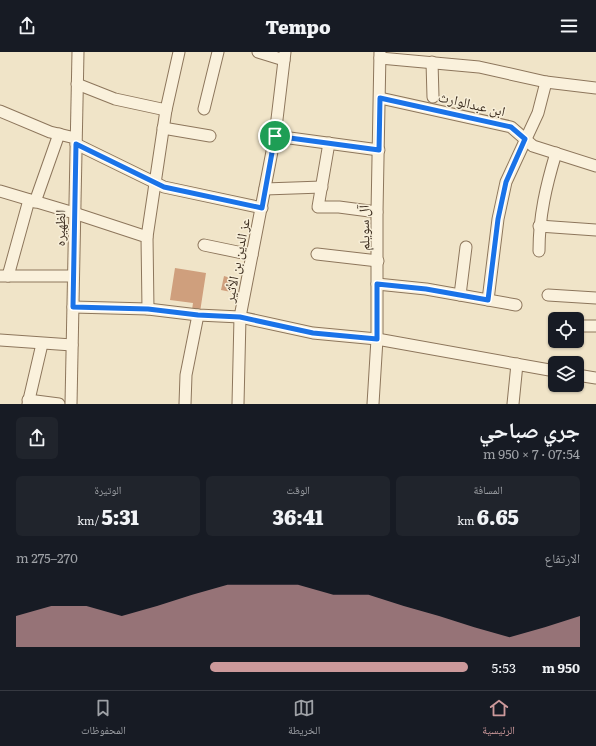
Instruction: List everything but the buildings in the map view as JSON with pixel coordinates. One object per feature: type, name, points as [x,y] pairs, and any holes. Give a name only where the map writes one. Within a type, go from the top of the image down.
[{"type":"street","name":"الظهيره","points":[[71,404],[78,52]]},
{"type":"street","points":[[148,309],[147,237],[154,182],[166,110],[179,52]]},
{"type":"street","points":[[204,109],[218,52]]},
{"type":"street","points":[[258,52],[285,56]]},
{"type":"street","points":[[380,55],[479,67],[546,82],[596,88]]},
{"type":"street","name":"آل سويلم","points":[[373,404],[377,339],[377,212],[380,55]]},
{"type":"street","name":"عز الدين بن الأثير","points":[[238,404],[240,317],[275,136],[285,56]]},
{"type":"street","points":[[432,62],[432,97]]},
{"type":"street","points":[[488,300],[498,219],[506,182],[538,113],[546,82]]},
{"type":"street","points":[[77,84],[115,99],[166,110]]},
{"type":"street","name":"ابن عبدالوارث","points":[[380,98],[511,127],[533,146],[596,166]]},
{"type":"street","points":[[0,111],[76,141],[164,187],[262,208]]},
{"type":"street","points":[[163,128],[210,136]]},
{"type":"street","points":[[59,134],[4,276],[73,276]]},
{"type":"street","points":[[275,136],[379,150]]},
{"type":"street","points":[[329,143],[318,207],[339,207],[377,212]]},
{"type":"street","points":[[539,251],[539,226],[545,189],[556,153]]},
{"type":"street","points":[[265,189],[322,187]]},
{"type":"street","points":[[0,191],[147,237]]},
{"type":"street","points":[[539,226],[596,230]]},
{"type":"street","points":[[204,245],[252,255]]},
{"type":"street","points":[[460,295],[466,247]]},
{"type":"street","points":[[317,254],[378,261]]},
{"type":"street","points":[[377,284],[460,295],[516,305]]},
{"type":"street","points":[[548,295],[596,298]]},
{"type":"street","points":[[73,307],[148,309],[198,315],[240,317],[313,333],[377,339],[548,370]]},
{"type":"street","points":[[185,404],[186,375],[198,315]]},
{"type":"street","points":[[584,326],[596,326]]},
{"type":"street","points":[[0,340],[72,345]]},
{"type":"street","points":[[42,344],[28,402],[59,404]]},
{"type":"street","points":[[514,404],[517,364]]},
{"type":"street","points":[[584,376],[596,378]]},
{"type":"route","points":[[380,98],[511,127],[525,139],[506,182],[498,219],[488,300],[426,289],[377,284],[377,339],[313,333],[240,317],[198,315],[148,309],[73,307],[76,144],[164,187],[262,208],[275,136],[379,150],[380,98]]}]
